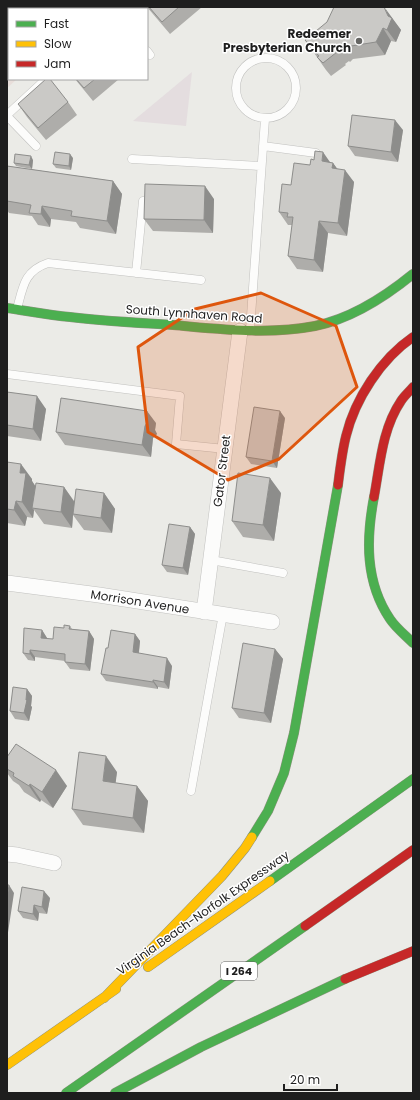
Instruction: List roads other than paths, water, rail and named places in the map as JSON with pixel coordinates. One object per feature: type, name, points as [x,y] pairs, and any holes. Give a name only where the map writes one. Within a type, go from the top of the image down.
[{"type":"main road","name":"South Lynnhaven Road","points":[[7,308],[70,317],[245,331],[278,330],[315,326],[333,321],[366,307],[396,288],[413,274]]},
{"type":"main road","points":[[104,998],[222,876],[245,848],[268,811],[284,773],[294,733],[346,436],[354,412],[365,389],[382,366],[401,345],[413,337]]},
{"type":"main road","points":[[413,387],[402,401],[392,419],[385,441],[369,523],[368,555],[371,578],[380,601],[390,620],[404,636],[413,643]]},
{"type":"main road","name":"Virginia Beach-Norfolk Expressway","points":[[7,1065],[413,779]]},
{"type":"main road","name":"I 264","points":[[66,1093],[413,850]]},
{"type":"main road","points":[[115,1093],[208,1044],[349,977],[413,951]]},
{"type":"street","name":"Gator Street","points":[[204,612],[225,449],[245,331]]},
{"type":"street","name":"Morrison Avenue","points":[[7,583],[99,595],[272,622]]},
{"type":"street","points":[[7,854],[54,863]]},
{"type":"lane","points":[[271,57],[280,60],[289,67],[296,80],[297,86],[296,96],[292,105],[275,117],[265,118],[255,116],[243,108],[236,95],[236,85],[238,76],[243,67],[251,61],[271,57]]},
{"type":"lane","points":[[36,146],[7,115],[45,80]]},
{"type":"lane","points":[[245,331],[265,118]]},
{"type":"lane","points":[[263,146],[316,153]]},
{"type":"lane","points":[[132,159],[261,166]]},
{"type":"lane","points":[[136,273],[143,201]]},
{"type":"lane","points":[[17,310],[24,282],[30,273],[39,266],[48,263],[201,280]]},
{"type":"lane","points":[[7,374],[180,396],[176,444],[225,449]]},
{"type":"lane","points":[[211,560],[283,573]]},
{"type":"lane","points":[[191,791],[223,614]]},
{"type":"place","name":"Redeemer Presbyterian Church","points":[[359,41]]}]
